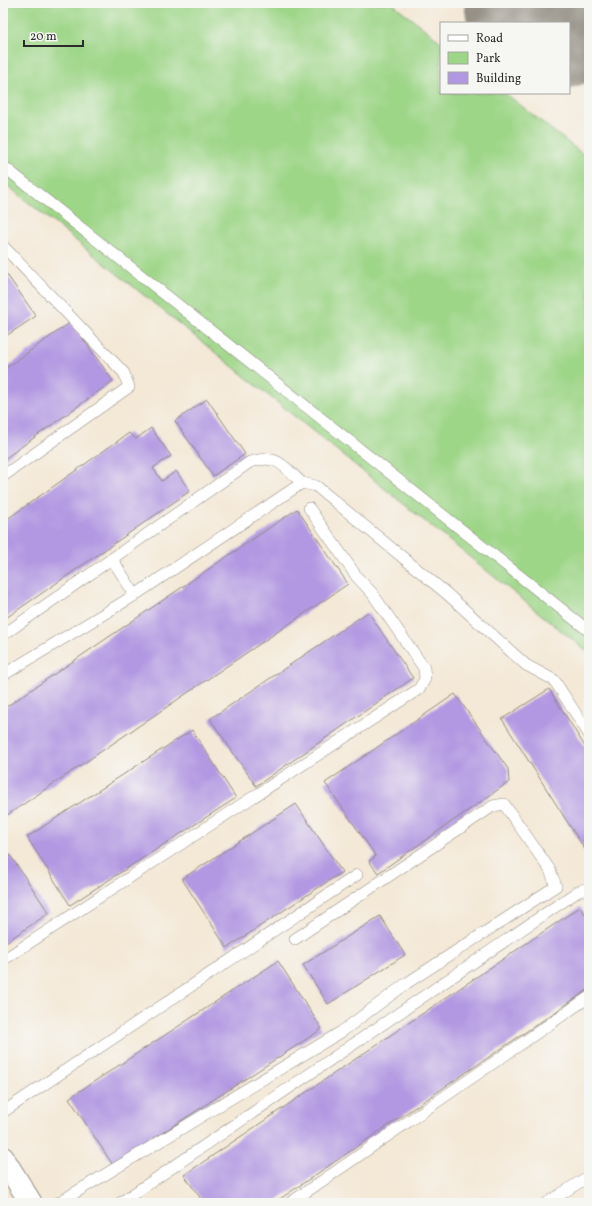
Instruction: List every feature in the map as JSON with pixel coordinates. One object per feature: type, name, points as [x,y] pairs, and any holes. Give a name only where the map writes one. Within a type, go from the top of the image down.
[{"type":"street","points":[[3,1158],[31,1203]]},
{"type":"lane","points":[[3,166],[589,631]]},
{"type":"lane","points":[[3,246],[124,373],[129,387],[3,476]]},
{"type":"lane","points":[[3,635],[250,462],[263,458],[274,459],[302,483],[316,486],[446,593],[526,665],[554,680],[589,734]]},
{"type":"lane","points":[[3,675],[135,595],[302,483]]},
{"type":"lane","points":[[3,960],[419,689],[425,679],[424,668],[372,593],[356,577],[309,508]]},
{"type":"lane","points":[[112,559],[135,595]]},
{"type":"lane","points":[[58,1203],[341,1032],[407,983],[556,886],[550,870],[504,804],[493,806],[295,939]]},
{"type":"lane","points":[[3,1112],[357,875]]},
{"type":"lane","points":[[120,1203],[577,892],[585,890],[589,892]]},
{"type":"lane","points":[[290,1203],[589,997]]},
{"type":"lane","points":[[547,1203],[589,1176]]},
{"type":"green space","points":[[3,3],[392,3],[440,41],[440,94],[506,94],[589,159],[589,653],[3,182]]},
{"type":"building","points":[[3,269],[36,316],[3,338]]},
{"type":"building","points":[[71,322],[113,381],[3,460],[3,370]]},
{"type":"building","points":[[207,399],[245,454],[213,476],[175,421]]},
{"type":"building","points":[[151,428],[171,456],[153,468],[162,481],[176,471],[190,491],[3,620],[3,522],[129,433],[136,439]]},
{"type":"building","points":[[297,509],[348,584],[3,818],[3,709]]},
{"type":"building","points":[[368,612],[413,678],[256,786],[210,719]]},
{"type":"building","points":[[549,689],[589,753],[589,856],[502,719]]},
{"type":"building","points":[[455,694],[508,769],[509,782],[378,873],[369,861],[376,856],[325,783]]},
{"type":"building","points":[[192,730],[236,798],[70,905],[27,837]]},
{"type":"building","points":[[296,804],[342,872],[227,948],[182,879]]},
{"type":"building","points":[[10,855],[49,913],[3,944],[3,860]]},
{"type":"building","points":[[580,907],[589,920],[589,989],[274,1203],[204,1203],[184,1175]]},
{"type":"building","points":[[380,916],[405,955],[328,1004],[303,965]]},
{"type":"building","points":[[278,961],[322,1029],[113,1165],[69,1098]]},
{"type":"runway","points":[[531,3],[556,22]]}]
